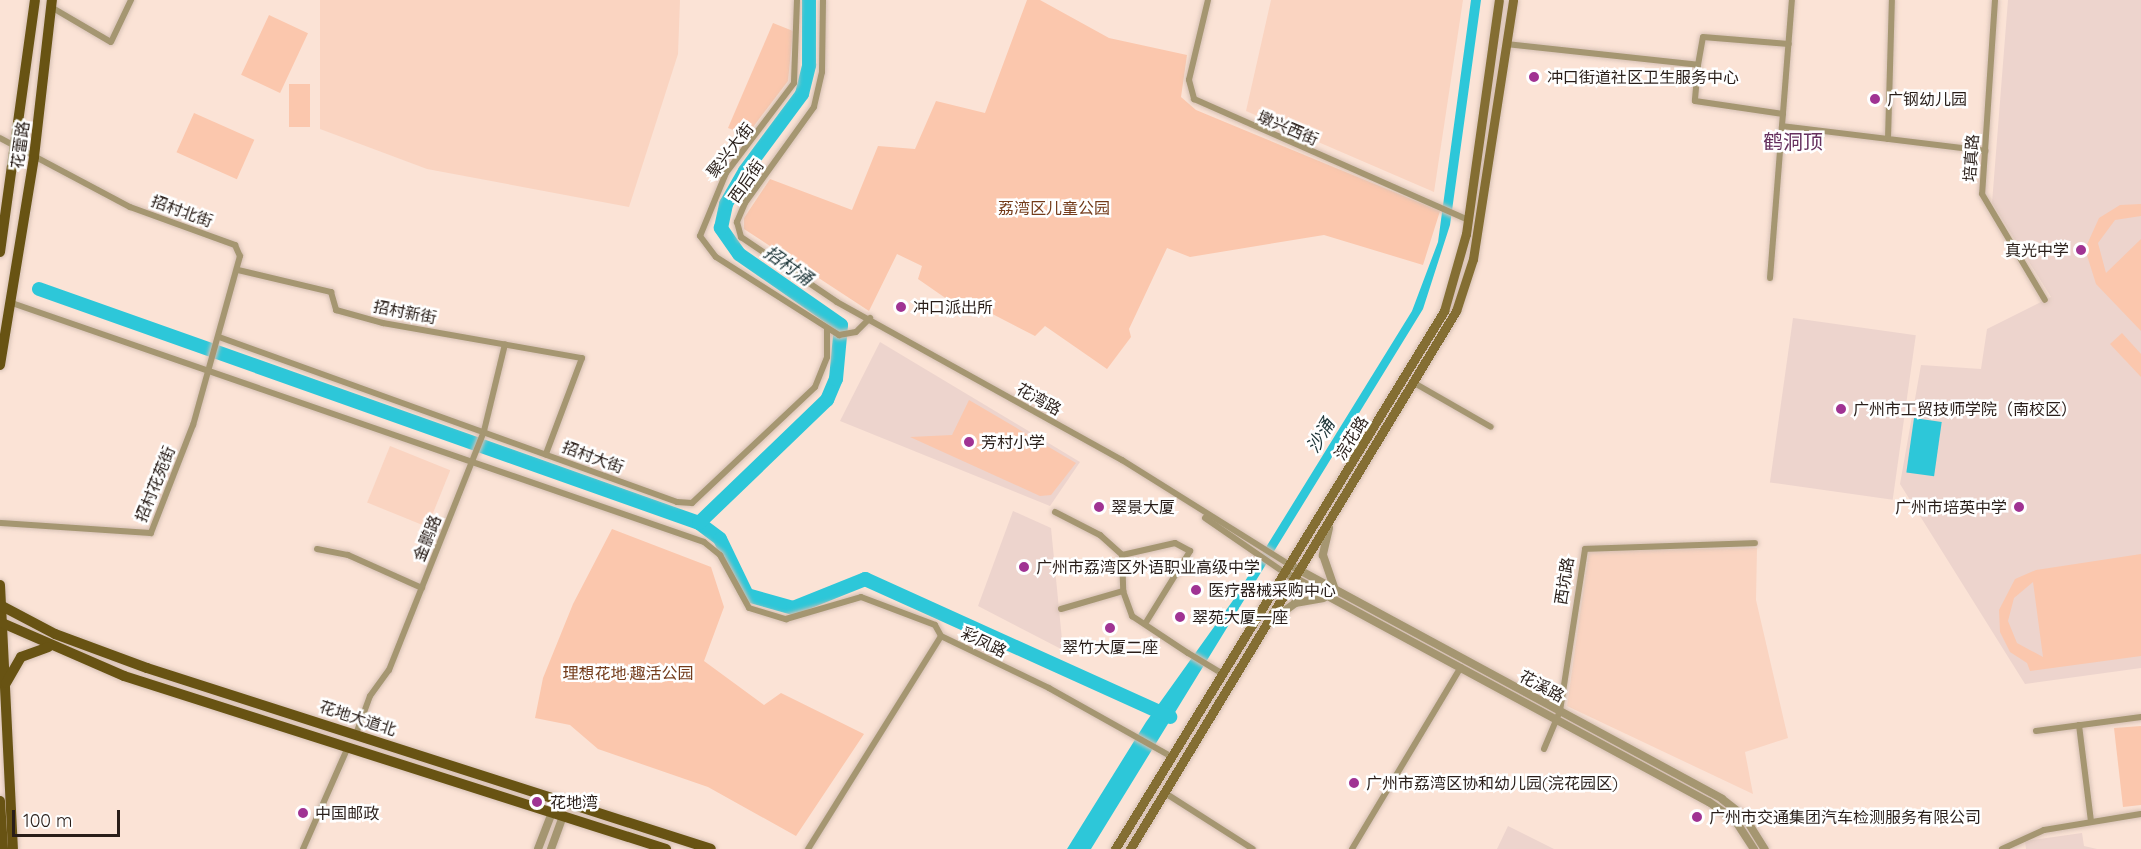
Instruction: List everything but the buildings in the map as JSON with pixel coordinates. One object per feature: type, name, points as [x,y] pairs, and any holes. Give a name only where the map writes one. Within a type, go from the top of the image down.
[{"type":"main road","name":"花蕾路","points":[[0,252],[16,147],[34,0]]},
{"type":"main road","name":"浣花路","points":[[1115,849],[1223,674],[1284,568],[1433,333],[1452,290],[1468,220],[1499,0]]},
{"type":"main road","name":"浣花路","points":[[1130,849],[1329,528],[1416,384],[1456,311],[1473,260],[1513,0]]},
{"type":"main road","name":"花蕾路","points":[[0,365],[8,301],[34,157],[52,3]]},
{"type":"main road","points":[[20,115],[39,118]]},
{"type":"main road","points":[[0,585],[13,849]]},
{"type":"main road","name":"花地大道北","points":[[1,605],[93,649],[711,849]]},
{"type":"main road","name":"花地大道北","points":[[1,623],[48,647],[348,747],[666,849]]},
{"type":"main road","points":[[5,686],[21,657],[48,647]]},
{"type":"main road","points":[[0,801],[3,849]]},
{"type":"street","points":[[52,3],[111,42],[131,0]]},
{"type":"street","name":"聚兴大街","points":[[797,0],[794,83],[726,173],[700,236],[716,257],[830,330]]},
{"type":"street","name":"西后街","points":[[823,0],[822,72],[814,107],[746,203],[736,228],[747,241],[837,302],[870,318]]},
{"type":"street","name":"墩兴西街","points":[[1208,0],[1189,80],[1194,99],[1468,220]]},
{"type":"street","points":[[1770,278],[1792,0]]},
{"type":"street","points":[[1888,139],[1892,0]]},
{"type":"street","name":"培真路","points":[[1995,0],[1982,194],[2045,300]]},
{"type":"street","points":[[1783,114],[1695,101],[1698,65],[1703,37],[1789,44]]},
{"type":"street","points":[[1506,45],[1698,65]]},
{"type":"street","points":[[1782,126],[1985,151]]},
{"type":"street","points":[[0,138],[34,157]]},
{"type":"street","name":"招村北街","points":[[34,157],[130,207],[235,245],[238,270]]},
{"type":"street","points":[[218,338],[238,270]]},
{"type":"street","name":"招村新街","points":[[238,270],[331,292],[336,310],[383,323],[582,358],[546,454]]},
{"type":"street","points":[[8,301],[210,365],[475,456],[500,474],[704,542],[720,555],[749,608],[786,619],[861,597],[935,625],[941,636]]},
{"type":"street","points":[[830,330],[845,337],[861,329],[870,318]]},
{"type":"street","name":"花湾路","points":[[870,318],[1122,460],[1257,555],[1284,568]]},
{"type":"street","name":"招村大街","points":[[218,338],[677,502],[692,502],[816,387],[827,357],[830,330]]},
{"type":"street","name":"招村花苑街","points":[[0,524],[151,533],[218,338]]},
{"type":"street","name":"金鹏路","points":[[356,734],[422,588],[484,433],[505,344]]},
{"type":"street","points":[[1416,384],[1491,427]]},
{"type":"street","name":"花湾路","points":[[1193,508],[1280,560],[1284,568]]},
{"type":"street","points":[[1055,512],[1100,535],[1122,555],[1123,591],[1132,616],[1223,674]]},
{"type":"street","points":[[1329,528],[1323,555],[1336,591]]},
{"type":"street","points":[[1122,555],[1175,543],[1190,551],[1145,624]]},
{"type":"street","name":"西坑路","points":[[1544,749],[1559,715],[1585,549],[1755,543]]},
{"type":"street","points":[[317,549],[348,555],[422,588]]},
{"type":"street","name":"花溪路","points":[[1284,568],[1336,591],[1724,810],[1754,849]]},
{"type":"street","name":"花溪路","points":[[1299,576],[1330,599],[1735,807],[1765,849]]},
{"type":"street","points":[[1061,609],[1123,591]]},
{"type":"street","points":[[1272,620],[1305,599],[1330,599]]},
{"type":"street","name":"彩凤路","points":[[808,849],[941,636],[1172,757]]},
{"type":"street","points":[[1352,849],[1461,667]]},
{"type":"street","points":[[2036,731],[2141,717]]},
{"type":"street","points":[[2079,725],[2091,821]]},
{"type":"street","points":[[303,849],[348,747]]},
{"type":"street","points":[[1165,793],[1253,849]]},
{"type":"street","points":[[538,849],[558,814]]},
{"type":"street","points":[[551,849],[558,814]]},
{"type":"street","points":[[2002,849],[2044,830],[2141,814]]},
{"type":"shaded area","points":[[320,0],[680,0],[678,54],[629,207],[427,169],[320,129]]},
{"type":"shaded area","points":[[1271,0],[1463,0],[1434,192],[1246,111]]},
{"type":"shaded area","points":[[2008,0],[2141,0],[2141,668],[2025,684],[1900,484],[1921,365],[1981,369],[1987,329],[2051,297],[1992,203]]},
{"type":"shaded area","name":"广州市工贸技师学院（南校区）","points":[[1793,318],[1916,335],[1893,500],[1770,482]]},
{"type":"shaded area","name":"芳村小学","points":[[880,342],[1080,462],[1050,506],[840,421]]},
{"type":"shaded area","points":[[390,446],[450,470],[427,527],[367,503]]},
{"type":"shaded area","name":"广州市荔湾区外语职业高级中学","points":[[1013,511],[1051,528],[1063,650],[978,606]]},
{"type":"shaded area","points":[[1757,548],[1756,600],[1788,738],[1745,752],[1753,794],[1567,706],[1589,551]]},
{"type":"shaded area","points":[[1508,826],[1554,849],[1497,849]]},
{"type":"shaded area","points":[[2082,833],[2084,846],[2097,849],[2026,849],[2025,841]]},
{"type":"green space","name":"荔湾区儿童公园","points":[[1027,0],[1040,0],[1109,38],[1187,55],[1181,97],[1196,110],[1440,211],[1423,265],[1324,235],[1190,257],[1167,248],[1129,329],[1131,337],[1107,369],[1045,326],[1035,336],[975,305],[967,313],[918,279],[922,266],[897,254],[869,311],[744,229],[744,218],[770,179],[852,210],[878,146],[915,149],[936,101],[985,113]]},
{"type":"green space","points":[[269,15],[308,33],[280,93],[241,75]]},
{"type":"green space","points":[[773,23],[793,31],[788,81],[747,135],[728,128]]},
{"type":"green space","points":[[289,84],[310,84],[310,127],[289,127]]},
{"type":"green space","points":[[194,113],[254,140],[237,179],[177,152]]},
{"type":"green space","points":[[2141,204],[2141,216],[2115,220],[2098,243],[2106,273],[2141,239],[2141,331],[2096,284],[2085,249],[2099,218],[2120,205]]},
{"type":"green space","points":[[2122,333],[2141,354],[2141,377],[2110,344]]},
{"type":"green space","points":[[969,400],[1076,463],[1051,495],[1040,496],[910,437],[952,435]]},
{"type":"green space","name":"理想花地·趣活公园","points":[[612,529],[711,567],[724,607],[704,661],[764,705],[781,693],[864,734],[796,836],[708,787],[598,749],[570,725],[535,718],[543,678],[573,604]]},
{"type":"green space","points":[[2141,554],[2141,656],[2030,671],[2027,663],[2010,652],[2000,632],[1999,610],[2015,579],[2036,570]],"holes":[[[2033,582],[2043,657],[2017,643],[2008,621],[2014,598]]]},
{"type":"green space","points":[[2141,726],[2141,805],[2123,807],[2114,728]]},
{"type":"water","points":[[1471,0],[1481,0],[1450,225],[1423,309],[1091,849],[1067,849],[1146,722],[1234,599],[1412,311],[1438,242]]},
{"type":"water","points":[[1914,418],[1942,422],[1934,476],[1906,472]]},
{"type":"waterway","name":"招村涌","points":[[699,523],[827,400],[836,379],[841,325],[739,254],[721,228],[726,204],[745,171],[802,94],[809,65],[809,0]]},
{"type":"waterway","points":[[39,289],[699,523],[720,539],[747,595],[793,608],[865,579],[1170,717]]},
{"type":"place","name":"冲口街道社区卫生服务中心","points":[[1534,77]]},
{"type":"place","name":"广钢幼儿园","points":[[1875,99]]},
{"type":"place","name":"真光中学","points":[[2081,250]]},
{"type":"place","name":"冲口派出所","points":[[901,307]]},
{"type":"place","name":"广州市工贸技师学院（南校区）","points":[[1841,409]]},
{"type":"place","name":"芳村小学","points":[[969,442]]},
{"type":"place","name":"翠景大厦","points":[[1099,507]]},
{"type":"place","name":"广州市培英中学","points":[[2019,507]]},
{"type":"place","name":"广州市荔湾区外语职业高级中学","points":[[1024,567]]},
{"type":"place","name":"医疗器械采购中心","points":[[1196,590]]},
{"type":"place","name":"翠苑大厦一座","points":[[1180,617]]},
{"type":"place","name":"翠竹大厦二座","points":[[1110,628]]},
{"type":"place","name":"广州市荔湾区协和幼儿园(浣花园区)","points":[[1354,783]]},
{"type":"place","name":"花地湾","points":[[537,802]]},
{"type":"place","name":"中国邮政","points":[[303,813]]},
{"type":"place","name":"广州市交通集团汽车检测服务有限公司","points":[[1697,817]]},
{"type":"district","name":"鹤洞顶","points":[[1793,141]]},
{"type":"water label","name":"沙涌","points":[[1321,436]]}]
